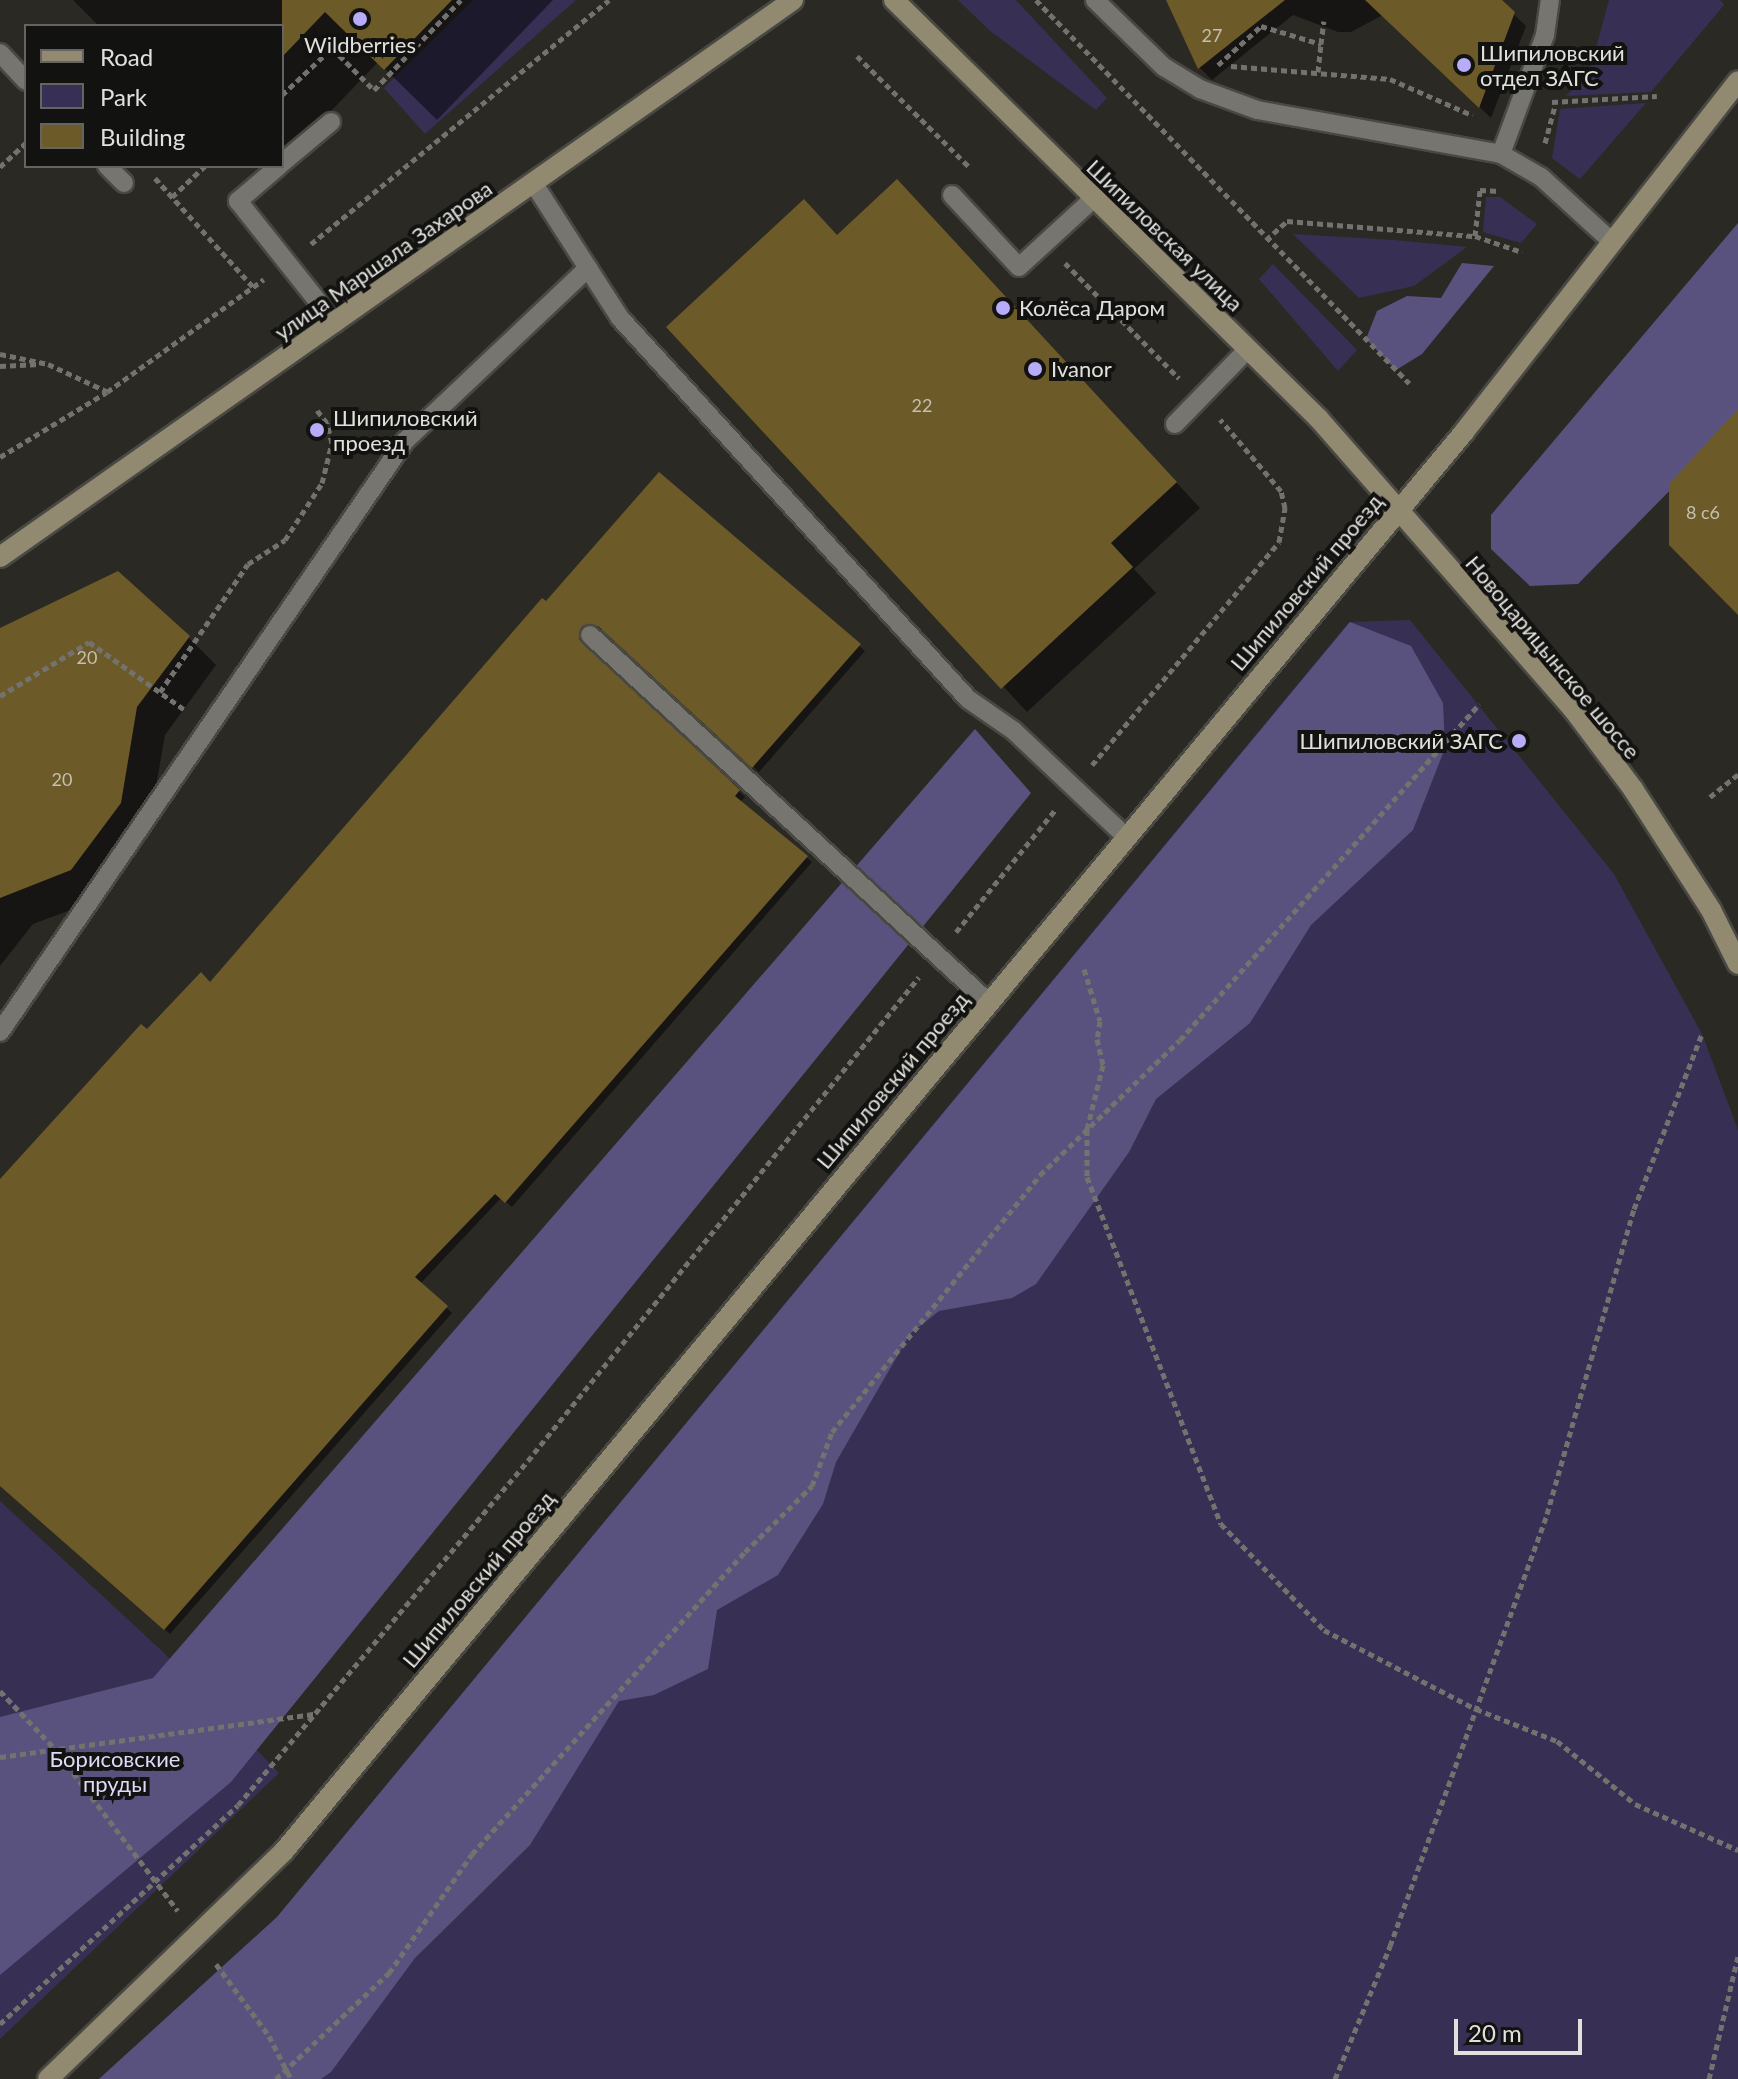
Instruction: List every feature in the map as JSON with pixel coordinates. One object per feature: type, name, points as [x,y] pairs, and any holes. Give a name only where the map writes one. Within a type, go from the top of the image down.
[{"type":"main road","name":"улица Маршала Захарова","points":[[0,557],[793,0]]},
{"type":"main road","name":"Шипиловская улица","points":[[894,0],[1319,419],[1396,510]]},
{"type":"main road","name":"Шипиловский проезд","points":[[48,2079],[284,1851],[1396,510],[1464,432],[1738,81]]},
{"type":"main road","name":"Новоцарицынское шоссе","points":[[1396,510],[1573,709],[1633,789],[1711,910],[1738,964]]},
{"type":"lane","points":[[1095,0],[1164,67],[1200,89],[1257,110],[1501,154],[1541,177],[1611,241]]},
{"type":"lane","points":[[1501,154],[1545,35],[1550,0]]},
{"type":"lane","points":[[0,53],[24,79]]},
{"type":"lane","points":[[284,162],[331,122]]},
{"type":"lane","points":[[109,168],[124,183]]},
{"type":"lane","points":[[276,168],[238,201],[289,260],[335,323]]},
{"type":"lane","points":[[534,184],[620,318],[968,699],[1014,731],[1126,837]]},
{"type":"lane","points":[[952,195],[1019,267],[1093,199]]},
{"type":"lane","points":[[0,1032],[405,441],[588,268]]},
{"type":"lane","points":[[1175,424],[1248,349]]},
{"type":"lane","points":[[590,635],[935,957],[988,1002]]},
{"type":"path","points":[[284,93],[332,48],[374,90],[461,0]]},
{"type":"path","points":[[0,457],[107,392],[369,202],[609,0]]},
{"type":"path","points":[[1036,0],[1266,240],[1409,383]]},
{"type":"path","points":[[1318,72],[1324,21]]},
{"type":"path","points":[[1321,44],[1261,26],[1206,76],[1234,65],[1390,79],[1481,120]]},
{"type":"path","points":[[1557,102],[1657,96]]},
{"type":"path","points":[[0,167],[24,145]]},
{"type":"path","points":[[145,168],[253,287]]},
{"type":"path","points":[[172,197],[203,168]]},
{"type":"path","points":[[1475,236],[1480,190],[1501,191],[1513,199]]},
{"type":"path","points":[[1266,240],[1287,221],[1475,236],[1522,252]]},
{"type":"path","points":[[0,354],[48,364],[107,392]]},
{"type":"path","points":[[0,366],[48,364]]},
{"type":"path","points":[[160,692],[248,564],[285,540],[322,483],[332,443],[327,423],[316,409]]},
{"type":"path","points":[[0,2024],[238,1805],[1073,787],[1279,542],[1285,508],[1270,473]]},
{"type":"path","points":[[0,696],[89,642],[209,727]]},
{"type":"path","points":[[276,2079],[389,1973],[472,1854],[745,1552],[812,1486],[832,1432],[1040,1175],[1180,1040],[1479,704]]},
{"type":"path","points":[[1710,797],[1738,774]]},
{"type":"path","points":[[1084,969],[1100,1021],[1097,1039],[1103,1065],[1087,1129],[1087,1177],[1221,1524],[1324,1630],[1476,1709],[1557,1741],[1635,1804],[1738,1850]]},
{"type":"path","points":[[1335,2079],[1547,1514],[1634,1209],[1702,1034]]},
{"type":"path","points":[[0,1691],[55,1749],[180,1913]]},
{"type":"path","points":[[0,1757],[315,1714]]},
{"type":"path","points":[[1709,2079],[1738,1956]]},
{"type":"path","points":[[216,1964],[269,2036],[291,2079]]},
{"type":"green space","points":[[473,0],[576,0],[425,134],[384,88]]},
{"type":"green space","points":[[958,0],[1016,0],[1107,98],[1096,110],[989,30]]},
{"type":"green space","points":[[1609,0],[1720,0],[1724,5],[1651,92],[1565,96],[1588,77]]},
{"type":"green space","points":[[1646,103],[1580,179],[1552,158],[1560,109]]},
{"type":"green space","points":[[1486,197],[1500,197],[1537,224],[1521,243],[1483,232]]},
{"type":"green space","points":[[1738,223],[1738,421],[1578,584],[1530,586],[1491,549],[1491,515]]},
{"type":"green space","points":[[1293,234],[1467,247],[1414,286],[1359,298]]},
{"type":"green space","points":[[1462,263],[1494,266],[1422,354],[1396,370],[1366,339],[1377,311],[1407,296],[1441,298]]},
{"type":"green space","points":[[1273,264],[1357,350],[1338,371],[1259,279]]},
{"type":"green space","points":[[1410,620],[1614,874],[1702,1034],[1738,1130],[1738,2079],[99,2079],[277,1917],[1349,622]]},
{"type":"green space","points":[[1350,622],[1411,646],[1443,703],[1445,748],[1413,830],[1311,925],[1250,1023],[1156,1099],[1129,1152],[1036,1284],[1012,1298],[939,1311],[910,1334],[836,1462],[823,1504],[778,1575],[717,1610],[708,1669],[654,1695],[619,1701],[530,1845],[415,1958],[331,2072],[321,2079],[99,2079],[277,1917]]},
{"type":"green space","points":[[975,729],[1031,793],[231,1782],[0,1975],[0,1717],[153,1678]]},
{"type":"green space","name":"Борисовские пруды","points":[[0,1501],[162,1651],[279,1773],[0,2039]]},
{"type":"building","points":[[282,0],[452,0],[384,70],[325,12],[284,55]]},
{"type":"building","points":[[1166,0],[1285,0],[1198,69]]},
{"type":"building","name":"Шипиловский отдел ЗАГС","points":[[1365,0],[1502,0],[1515,12],[1479,108]]},
{"type":"building","points":[[897,179],[1177,482],[1111,543],[1133,567],[1001,689],[666,327],[804,199],[837,235]]},
{"type":"building","points":[[1738,409],[1738,615],[1669,545],[1669,484]]},
{"type":"building","points":[[659,472],[861,644],[752,768],[598,626],[582,626],[579,639],[740,790],[735,796],[808,856],[505,1203],[495,1194],[415,1277],[448,1306],[164,1630],[0,1486],[0,1179],[141,1024],[147,1029],[201,972],[210,982],[542,598],[546,601]]},
{"type":"building","points":[[118,571],[190,636],[137,707],[121,803],[71,870],[0,898],[0,628]]},
{"type":"place","name":"Wildberries","points":[[360,19]]},
{"type":"place","name":"Шипиловский отдел ЗАГС","points":[[1464,65]]},
{"type":"place","name":"Колёса Даром","points":[[1003,308]]},
{"type":"place","name":"Ivanor","points":[[1035,369]]},
{"type":"place","name":"Шипиловский проезд","points":[[317,430]]},
{"type":"place","name":"Шипиловский ЗАГС","points":[[1519,741]]}]
